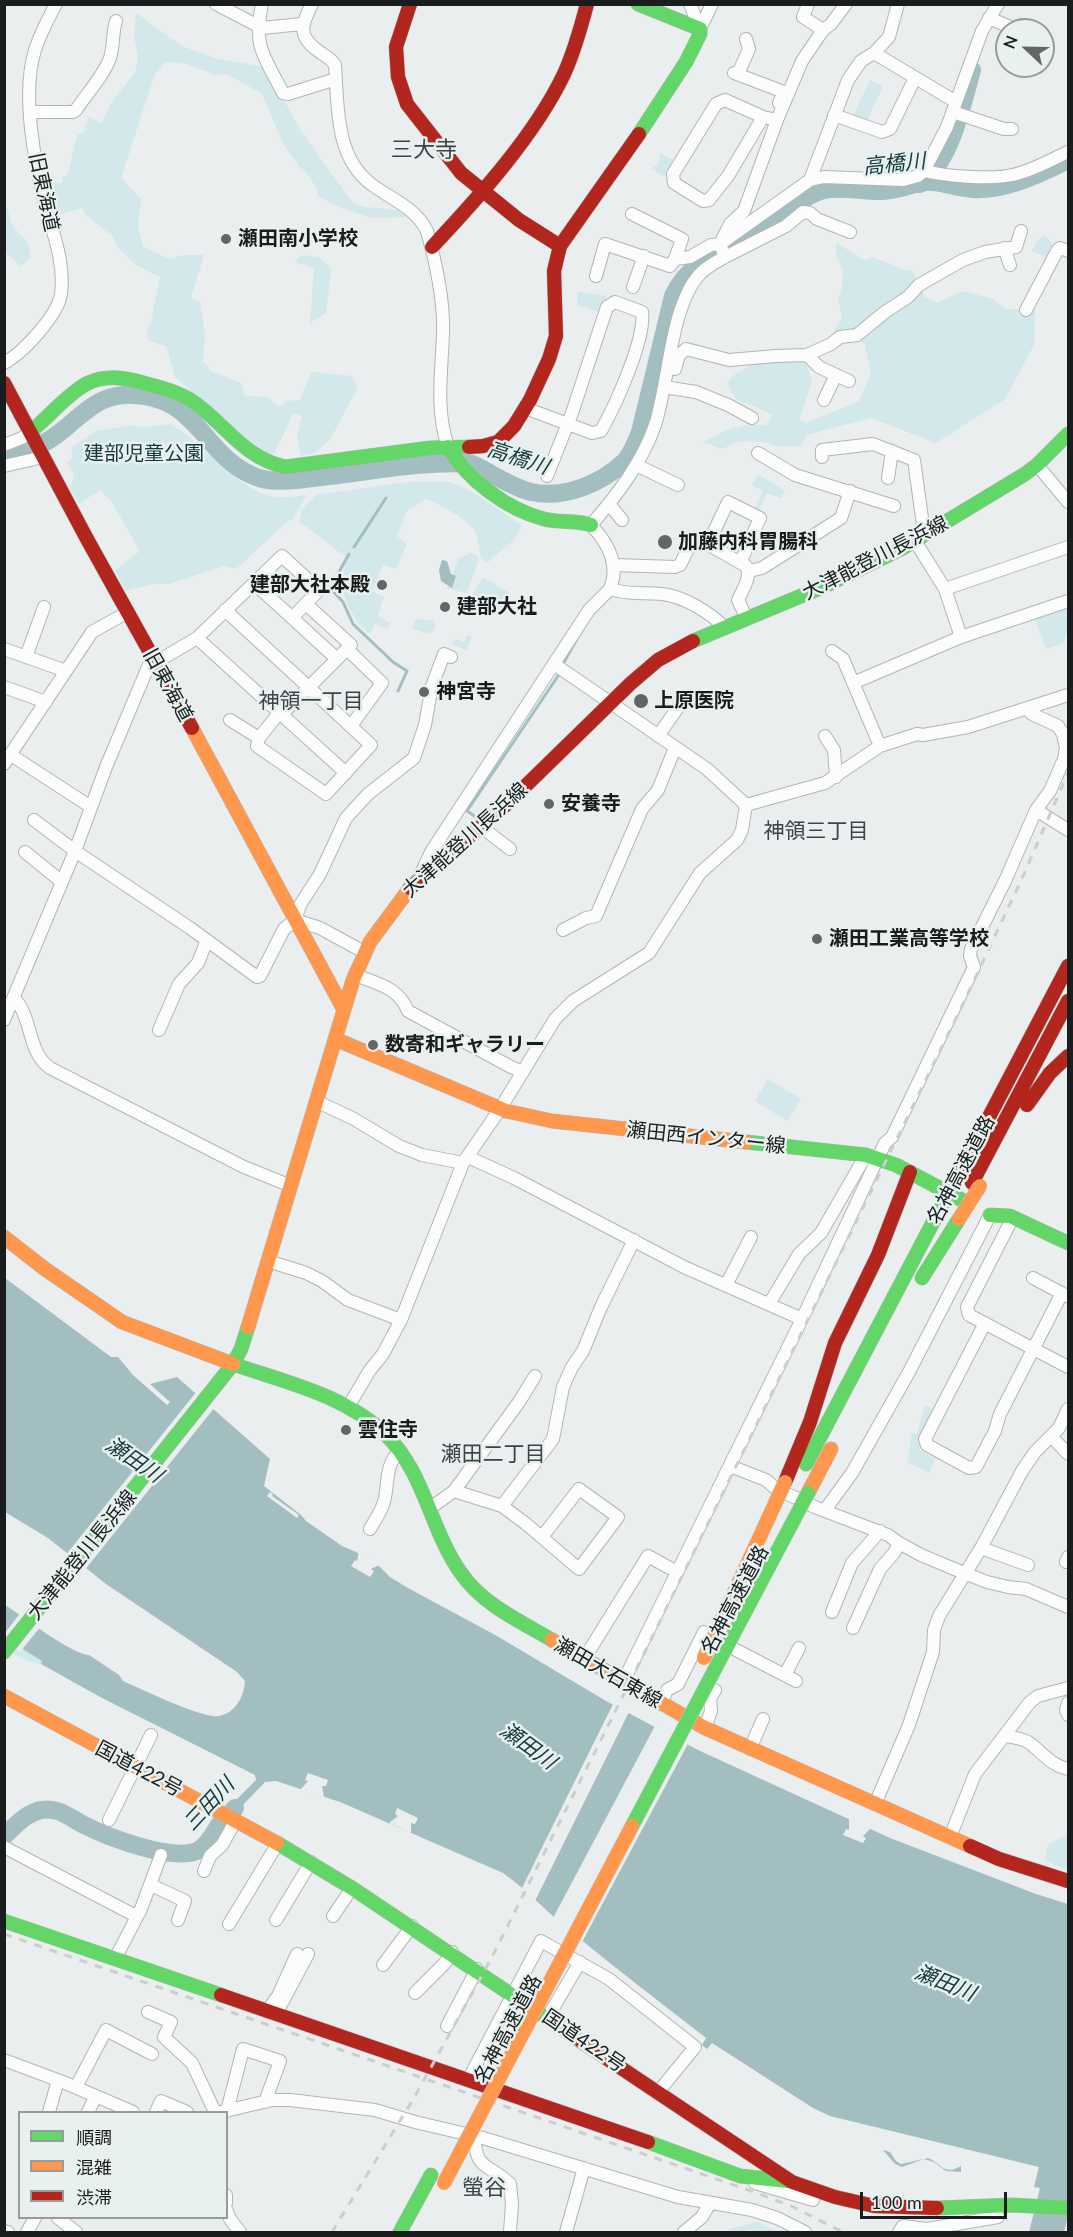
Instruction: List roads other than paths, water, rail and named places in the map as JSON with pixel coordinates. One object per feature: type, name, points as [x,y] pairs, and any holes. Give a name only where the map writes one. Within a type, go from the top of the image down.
[{"type":"main road","points":[[410,4],[399,32],[396,61],[401,90],[415,116],[453,164],[482,191],[519,220],[560,246]]},
{"type":"main road","points":[[432,247],[458,221],[536,123],[551,99],[573,52],[587,4]]},
{"type":"main road","points":[[32,434],[86,385],[98,380],[119,377],[179,394],[192,400],[253,456],[272,465],[285,467],[484,446],[496,443],[506,436],[514,427],[545,369],[556,335],[558,322],[555,261],[560,246],[628,152],[686,62],[700,34],[700,29],[696,26],[638,4]]},
{"type":"main road","name":"旧東海道","points":[[5,384],[344,1010]]},
{"type":"main road","name":"大津能登川長浜線","points":[[4,1652],[224,1378],[241,1349],[355,975],[364,952],[398,902],[419,880],[508,803],[644,670],[658,660],[695,640],[825,586],[915,541],[978,504],[1037,465],[1068,434]]},
{"type":"main road","points":[[449,450],[468,474],[500,497],[532,515],[552,521],[583,522],[591,525]]},
{"type":"main road","name":"名神高速道路","points":[[670,1723],[704,1658],[785,1485],[958,1176],[1068,966]]},
{"type":"main road","name":"名神高速道路","points":[[919,1283],[976,1184],[1068,1001]]},
{"type":"main road","name":"瀬田西インター線","points":[[334,1039],[500,1109],[533,1118],[872,1157],[910,1172],[1068,1255]]},
{"type":"main road","points":[[976,1184],[1032,1096],[1050,1073],[1068,1056]]},
{"type":"main road","points":[[785,1485],[810,1422],[835,1343],[878,1255],[910,1172]]},
{"type":"main road","points":[[990,1215],[1000,1213],[1068,1243]]},
{"type":"main road","name":"瀬田大石東線","points":[[4,1237],[45,1269],[122,1322],[332,1400],[348,1407],[379,1429],[400,1451],[458,1571],[477,1594],[584,1659],[705,1728],[750,1749],[1011,1864],[1068,1881]]},
{"type":"main road","name":"名神高速道路","points":[[441,2188],[835,1442]]},
{"type":"main road","name":"国道422号","points":[[4,1696],[310,1862],[452,1952],[792,2182],[928,2222],[987,2206],[1068,2208]]},
{"type":"main road","points":[[4,1920],[657,2145],[740,2176],[792,2182]]},
{"type":"main road","name":"名神高速道路","points":[[470,2101],[559,1932]]},
{"type":"main road","points":[[448,2143],[459,2122]]},
{"type":"main road","points":[[400,2232],[434,2170]]},
{"type":"street","name":"旧東海道","points":[[4,363],[44,326],[59,302],[61,293],[60,261],[38,176],[30,115],[31,73],[35,51],[56,4]]},
{"type":"street","points":[[216,4],[259,27],[302,24]]},
{"type":"street","points":[[262,4],[258,39],[260,51],[283,93],[288,94],[336,79]]},
{"type":"street","points":[[312,4],[302,24],[303,33],[316,50],[332,60],[335,65],[339,125],[355,169],[372,185],[422,220],[432,247],[443,310],[439,389],[443,433],[449,450]]},
{"type":"street","points":[[690,4],[700,29]]},
{"type":"street","points":[[808,4],[803,17],[823,30]]},
{"type":"street","points":[[722,250],[730,224],[744,212],[778,117],[802,61],[823,30],[831,24],[846,4]]},
{"type":"street","points":[[810,180],[848,80],[861,61],[889,37],[898,4]]},
{"type":"street","points":[[929,172],[935,153],[957,110],[969,61],[998,4]]},
{"type":"street","points":[[700,29],[714,5]]},
{"type":"street","points":[[30,115],[36,112],[73,112],[76,110],[111,56],[112,30],[116,21]]},
{"type":"street","points":[[746,39],[750,49],[736,73],[784,92],[778,107],[778,117]]},
{"type":"street","points":[[874,52],[915,78],[957,110],[1004,129],[1012,129]]},
{"type":"street","points":[[834,115],[882,132],[890,129],[915,78]]},
{"type":"street","points":[[763,117],[728,176],[709,200],[703,201],[674,183],[673,174],[716,104],[725,100],[763,117],[778,117]]},
{"type":"street","points":[[667,387],[678,324],[690,288],[722,250],[810,180],[824,177],[903,180],[929,172],[1002,177],[1024,172],[1068,152]]},
{"type":"street","points":[[675,259],[690,256],[711,245],[722,250],[786,226],[803,212],[810,213],[817,219],[850,232]]},
{"type":"street","points":[[596,276],[605,244],[670,266],[675,259],[682,239],[632,214]]},
{"type":"street","points":[[419,880],[431,852],[554,663],[589,610],[610,589],[614,565],[611,555],[591,525],[609,504],[636,465],[656,422],[679,355],[686,349],[729,360],[807,356],[840,337],[857,335],[908,297],[919,285],[963,260],[985,252],[1016,247],[1021,231]]},
{"type":"street","points":[[1004,248],[1010,265]]},
{"type":"street","points":[[1026,310],[1057,251],[1060,248],[1068,251]]},
{"type":"street","points":[[633,287],[644,256]]},
{"type":"street","points":[[525,408],[568,424],[592,433],[601,431],[617,403],[637,344],[643,320],[642,312],[615,302],[607,307],[568,424],[547,476]]},
{"type":"street","points":[[807,356],[819,367],[849,381]]},
{"type":"street","points":[[824,400],[836,375]]},
{"type":"street","points":[[667,387],[696,392],[752,418]]},
{"type":"street","points":[[4,445],[32,434]]},
{"type":"street","points":[[822,457],[822,450],[873,444],[914,460],[927,534]]},
{"type":"street","points":[[888,478],[892,451]]},
{"type":"street","points":[[758,453],[795,475],[894,506]]},
{"type":"street","points":[[4,466],[42,454]]},
{"type":"street","points":[[636,465],[678,485]]},
{"type":"street","points":[[1037,465],[1068,502]]},
{"type":"street","points":[[614,565],[675,567],[680,565],[690,545],[702,541],[745,566],[762,568],[841,518],[850,491]]},
{"type":"street","points":[[708,544],[728,501],[759,518],[738,600],[747,619]]},
{"type":"street","points":[[609,504],[622,520]]},
{"type":"street","points":[[915,541],[945,589],[961,637]]},
{"type":"street","points":[[945,589],[1068,547]]},
{"type":"street","points":[[4,1020],[75,851],[148,667],[197,638],[282,556],[319,590],[292,618]]},
{"type":"street","points":[[254,583],[337,660]]},
{"type":"street","points":[[610,589],[620,592],[665,594],[705,610],[725,628]]},
{"type":"street","points":[[853,682],[961,637],[1068,601]]},
{"type":"street","points":[[225,610],[309,687],[371,745],[326,794],[257,746],[259,738],[280,714],[309,687],[337,660],[351,645],[306,604]]},
{"type":"street","points":[[26,657],[44,607]]},
{"type":"street","points":[[92,807],[8,760],[92,632],[128,612]]},
{"type":"street","points":[[197,638],[346,773]]},
{"type":"street","points":[[4,649],[66,671]]},
{"type":"street","points":[[347,649],[382,683],[351,726]]},
{"type":"street","points":[[832,651],[843,659],[879,746]]},
{"type":"street","points":[[34,820],[257,977],[260,976],[284,929],[295,920],[300,906],[320,874],[350,813],[368,794],[414,758],[425,725],[434,678],[444,654],[452,657]]},
{"type":"street","points":[[554,663],[706,769],[746,805]]},
{"type":"street","points":[[4,687],[46,702]]},
{"type":"street","points":[[746,805],[825,783],[879,746],[917,734],[923,735],[968,727],[1068,695]]},
{"type":"street","points":[[658,736],[679,706]]},
{"type":"street","points":[[769,1304],[799,1254],[821,1233],[872,1157],[892,1137],[974,967],[970,956],[971,949],[1005,881],[1036,810],[1050,791],[1060,770],[1066,748],[1063,734],[1058,726],[1032,714],[1027,709]]},
{"type":"street","points":[[230,720],[259,738]]},
{"type":"street","points":[[825,736],[834,750],[836,777]]},
{"type":"street","points":[[563,930],[586,918],[596,916],[642,809],[658,790],[675,748]]},
{"type":"street","points":[[348,1407],[370,1370],[383,1354],[401,1320],[466,1160],[555,1019],[566,1006],[649,953],[700,873],[737,840],[742,830],[746,805]]},
{"type":"street","points":[[1036,810],[1068,830]]},
{"type":"street","points":[[480,826],[510,849]]},
{"type":"street","points":[[25,852],[62,882]]},
{"type":"street","points":[[295,920],[320,928],[364,952]]},
{"type":"street","points":[[159,1030],[179,984],[198,963],[207,940]]},
{"type":"street","points":[[355,975],[389,987],[402,997],[408,1011],[523,1072]]},
{"type":"street","points":[[14,998],[27,1020],[37,1055],[42,1063],[244,1167],[291,1186]]},
{"type":"street","points":[[316,1101],[354,1119],[399,1146],[422,1155],[466,1160],[514,1178],[656,1253],[802,1319]]},
{"type":"street","points":[[623,1682],[802,1319],[872,1157]]},
{"type":"street","points":[[705,1728],[711,1712],[710,1699],[805,1519],[821,1509],[852,1473],[990,1215]]},
{"type":"street","points":[[1009,1225],[967,1307],[969,1315],[1068,1367]]},
{"type":"street","points":[[726,1286],[751,1237]]},
{"type":"street","points":[[502,1506],[553,1439],[563,1387],[583,1350],[634,1240]]},
{"type":"street","points":[[977,1242],[996,1251]]},
{"type":"street","points":[[268,1261],[306,1273],[322,1281],[348,1300],[401,1320]]},
{"type":"street","points":[[985,1323],[925,1439],[927,1445],[969,1468],[976,1467],[995,1431],[1000,1414],[1065,1295],[1033,1278]]},
{"type":"street","points":[[429,1509],[454,1491],[519,1402],[535,1376]]},
{"type":"street","points":[[875,1804],[909,1725],[933,1652],[935,1624],[981,1548],[1022,1471],[1035,1452],[1059,1428],[1068,1409]]},
{"type":"street","points":[[1051,1436],[1068,1454]]},
{"type":"street","points":[[370,1528],[383,1506],[388,1472],[395,1456],[400,1451]]},
{"type":"street","points":[[730,1466],[785,1485],[821,1509],[880,1532],[964,1573],[987,1582],[1026,1589],[1068,1607]]},
{"type":"street","points":[[661,1704],[667,1690],[678,1684],[785,1485]]},
{"type":"street","points":[[454,1491],[502,1506],[579,1569],[618,1517],[579,1489],[542,1537]]},
{"type":"street","points":[[831,1608],[842,1579],[858,1555],[880,1532]]},
{"type":"street","points":[[853,1628],[880,1569],[894,1553],[899,1543]]},
{"type":"street","points":[[981,1548],[1028,1565]]},
{"type":"street","points":[[584,1659],[648,1556],[677,1572]]},
{"type":"street","points":[[736,1650],[790,1678],[799,1648]]},
{"type":"street","points":[[950,1837],[975,1774],[1034,1698],[1068,1688]]},
{"type":"street","points":[[1068,1703],[1066,1710],[1068,1715]]},
{"type":"street","points":[[750,1749],[763,1719]]},
{"type":"street","points":[[109,1820],[151,1735]]},
{"type":"street","points":[[1004,1736],[1026,1741],[1054,1765],[1068,1769]]},
{"type":"street","points":[[204,1871],[210,1856],[222,1845],[235,1820]]},
{"type":"street","points":[[229,1924],[278,1843]]},
{"type":"street","points":[[4,1848],[136,1916]]},
{"type":"street","points":[[115,1959],[151,1885],[162,1855]]},
{"type":"street","points":[[276,1920],[310,1862]]},
{"type":"street","points":[[151,1885],[185,1901],[178,1920]]},
{"type":"street","points":[[333,1916],[352,1888]]},
{"type":"street","points":[[383,1965],[412,1926]]},
{"type":"street","points":[[468,2080],[541,1941],[609,1979],[695,2047],[658,2091]]},
{"type":"street","points":[[415,1993],[445,1963],[452,1952]]},
{"type":"street","points":[[296,1958],[272,2013],[278,1996],[296,1958]]},
{"type":"street","points":[[548,2017],[580,1962]]},
{"type":"street","points":[[447,2026],[477,1969]]},
{"type":"street","points":[[148,2012],[171,2022],[164,2037],[192,2063],[220,2111]]},
{"type":"street","points":[[76,2087],[106,2030],[152,2054]]},
{"type":"street","points":[[221,2111],[243,2049],[280,2061],[265,2102]]},
{"type":"street","points":[[4,2060],[76,2087],[131,2111]]},
{"type":"street","points":[[49,2111],[58,2080]]},
{"type":"street","points":[[88,2111],[96,2096]]},
{"type":"street","points":[[225,2111],[265,2102],[290,2100],[375,2110],[476,2136],[678,2197],[752,2210],[777,2218],[805,2232]]},
{"type":"street","points":[[156,2111],[161,2101],[185,2111]]},
{"type":"street","points":[[476,2136],[475,2151],[480,2162],[510,2184],[512,2203],[510,2232]]},
{"type":"street","points":[[566,2232],[584,2168]]},
{"type":"street","points":[[740,2176],[754,2183],[846,2210],[928,2222]]},
{"type":"street","points":[[684,2232],[702,2217],[710,2203]]},
{"type":"street","points":[[228,2214],[240,2232]]},
{"type":"street","points":[[899,2232],[903,2226],[907,2225],[984,2217],[1025,2215],[1068,2218]]},
{"type":"street","points":[[60,2219],[76,2232]]},
{"type":"water","points":[[442,560],[447,561],[451,574],[456,576],[452,588],[441,581],[439,570]]},
{"type":"water","name":"瀬田川","points":[[5,1278],[111,1357],[118,1357],[133,1375],[167,1405],[170,1402],[150,1384],[177,1377],[270,1459],[264,1486],[306,1521],[342,1546],[380,1567],[390,1577],[408,1588],[497,1636],[606,1701],[698,1750],[890,1838],[1068,1904],[1068,2216],[1064,2232],[1029,2232],[1040,2188],[1034,2187],[1039,2167],[830,2116],[813,2108],[712,2043],[707,2049],[702,2045],[706,2038],[586,1944],[503,1873],[340,1802],[276,1781],[265,1782],[240,1808],[231,1805],[256,1780],[255,1775],[102,1698],[41,1664],[42,1661],[5,1638],[4,1604],[59,1642],[89,1655],[119,1675],[123,1681],[186,1708],[211,1716],[225,1714],[234,1708],[241,1698],[244,1687],[245,1681],[237,1672],[106,1584],[48,1538],[5,1512]]},
{"type":"water","points":[[883,2150],[890,2152],[901,2164],[928,2158],[950,2170],[961,2166],[961,2172],[946,2171],[934,2162],[924,2159],[902,2167],[895,2164]]},
{"type":"waterway","points":[[920,184],[940,162],[954,132],[972,70]]},
{"type":"waterway","name":"高橋川","points":[[4,458],[24,452],[55,436],[86,410],[103,400],[124,395],[149,397],[169,404],[185,415],[225,457],[240,469],[267,480],[290,481],[417,465],[455,463],[472,464],[531,492],[544,494],[581,488],[605,477],[625,461],[634,447],[640,432],[673,296],[688,274],[706,259],[759,231],[806,198],[824,190],[889,191],[928,182],[985,189],[1022,180],[1068,160]]},
{"type":"waterway","points":[[354,547],[386,498]]},
{"type":"waterway","points":[[349,554],[330,588],[343,602],[353,624],[393,662],[407,671],[398,691]]},
{"type":"waterway","points":[[564,662],[578,637]]},
{"type":"waterway","points":[[476,817],[467,811],[558,676]]},
{"type":"waterway","name":"三田川","points":[[4,1836],[26,1816],[48,1809],[69,1816],[124,1842],[158,1851],[188,1853],[206,1845],[219,1825],[235,1808]]},
{"type":"railway","points":[[332,2232],[414,2098],[491,1959],[636,1670],[962,1006],[1020,883],[1068,773]]},
{"type":"railway","points":[[4,1934],[757,2193],[791,2206],[843,2232]]},
{"type":"place","name":"瀬田南小学校","points":[[226,239]]},
{"type":"place","name":"加藤内科胃腸科","points":[[665,542]]},
{"type":"place","name":"建部大社本殿","points":[[382,585]]},
{"type":"place","name":"建部大社","points":[[445,607]]},
{"type":"place","name":"神宮寺","points":[[424,692]]},
{"type":"place","name":"上原医院","points":[[641,701]]},
{"type":"place","name":"安養寺","points":[[549,804]]},
{"type":"place","name":"瀬田工業高等学校","points":[[817,939]]},
{"type":"place","name":"数寄和ギャラリー","points":[[373,1045]]},
{"type":"place","name":"雲住寺","points":[[346,1430]]},
{"type":"district","name":"三大寺","points":[[424,150]]},
{"type":"district","name":"神領一丁目","points":[[311,701]]},
{"type":"district","name":"神領三丁目","points":[[816,831]]},
{"type":"district","name":"瀬田二丁目","points":[[493,1454]]},
{"type":"district","name":"螢谷","points":[[484,2188]]},
{"type":"park label","name":"建部児童公園","points":[[144,454]]}]
